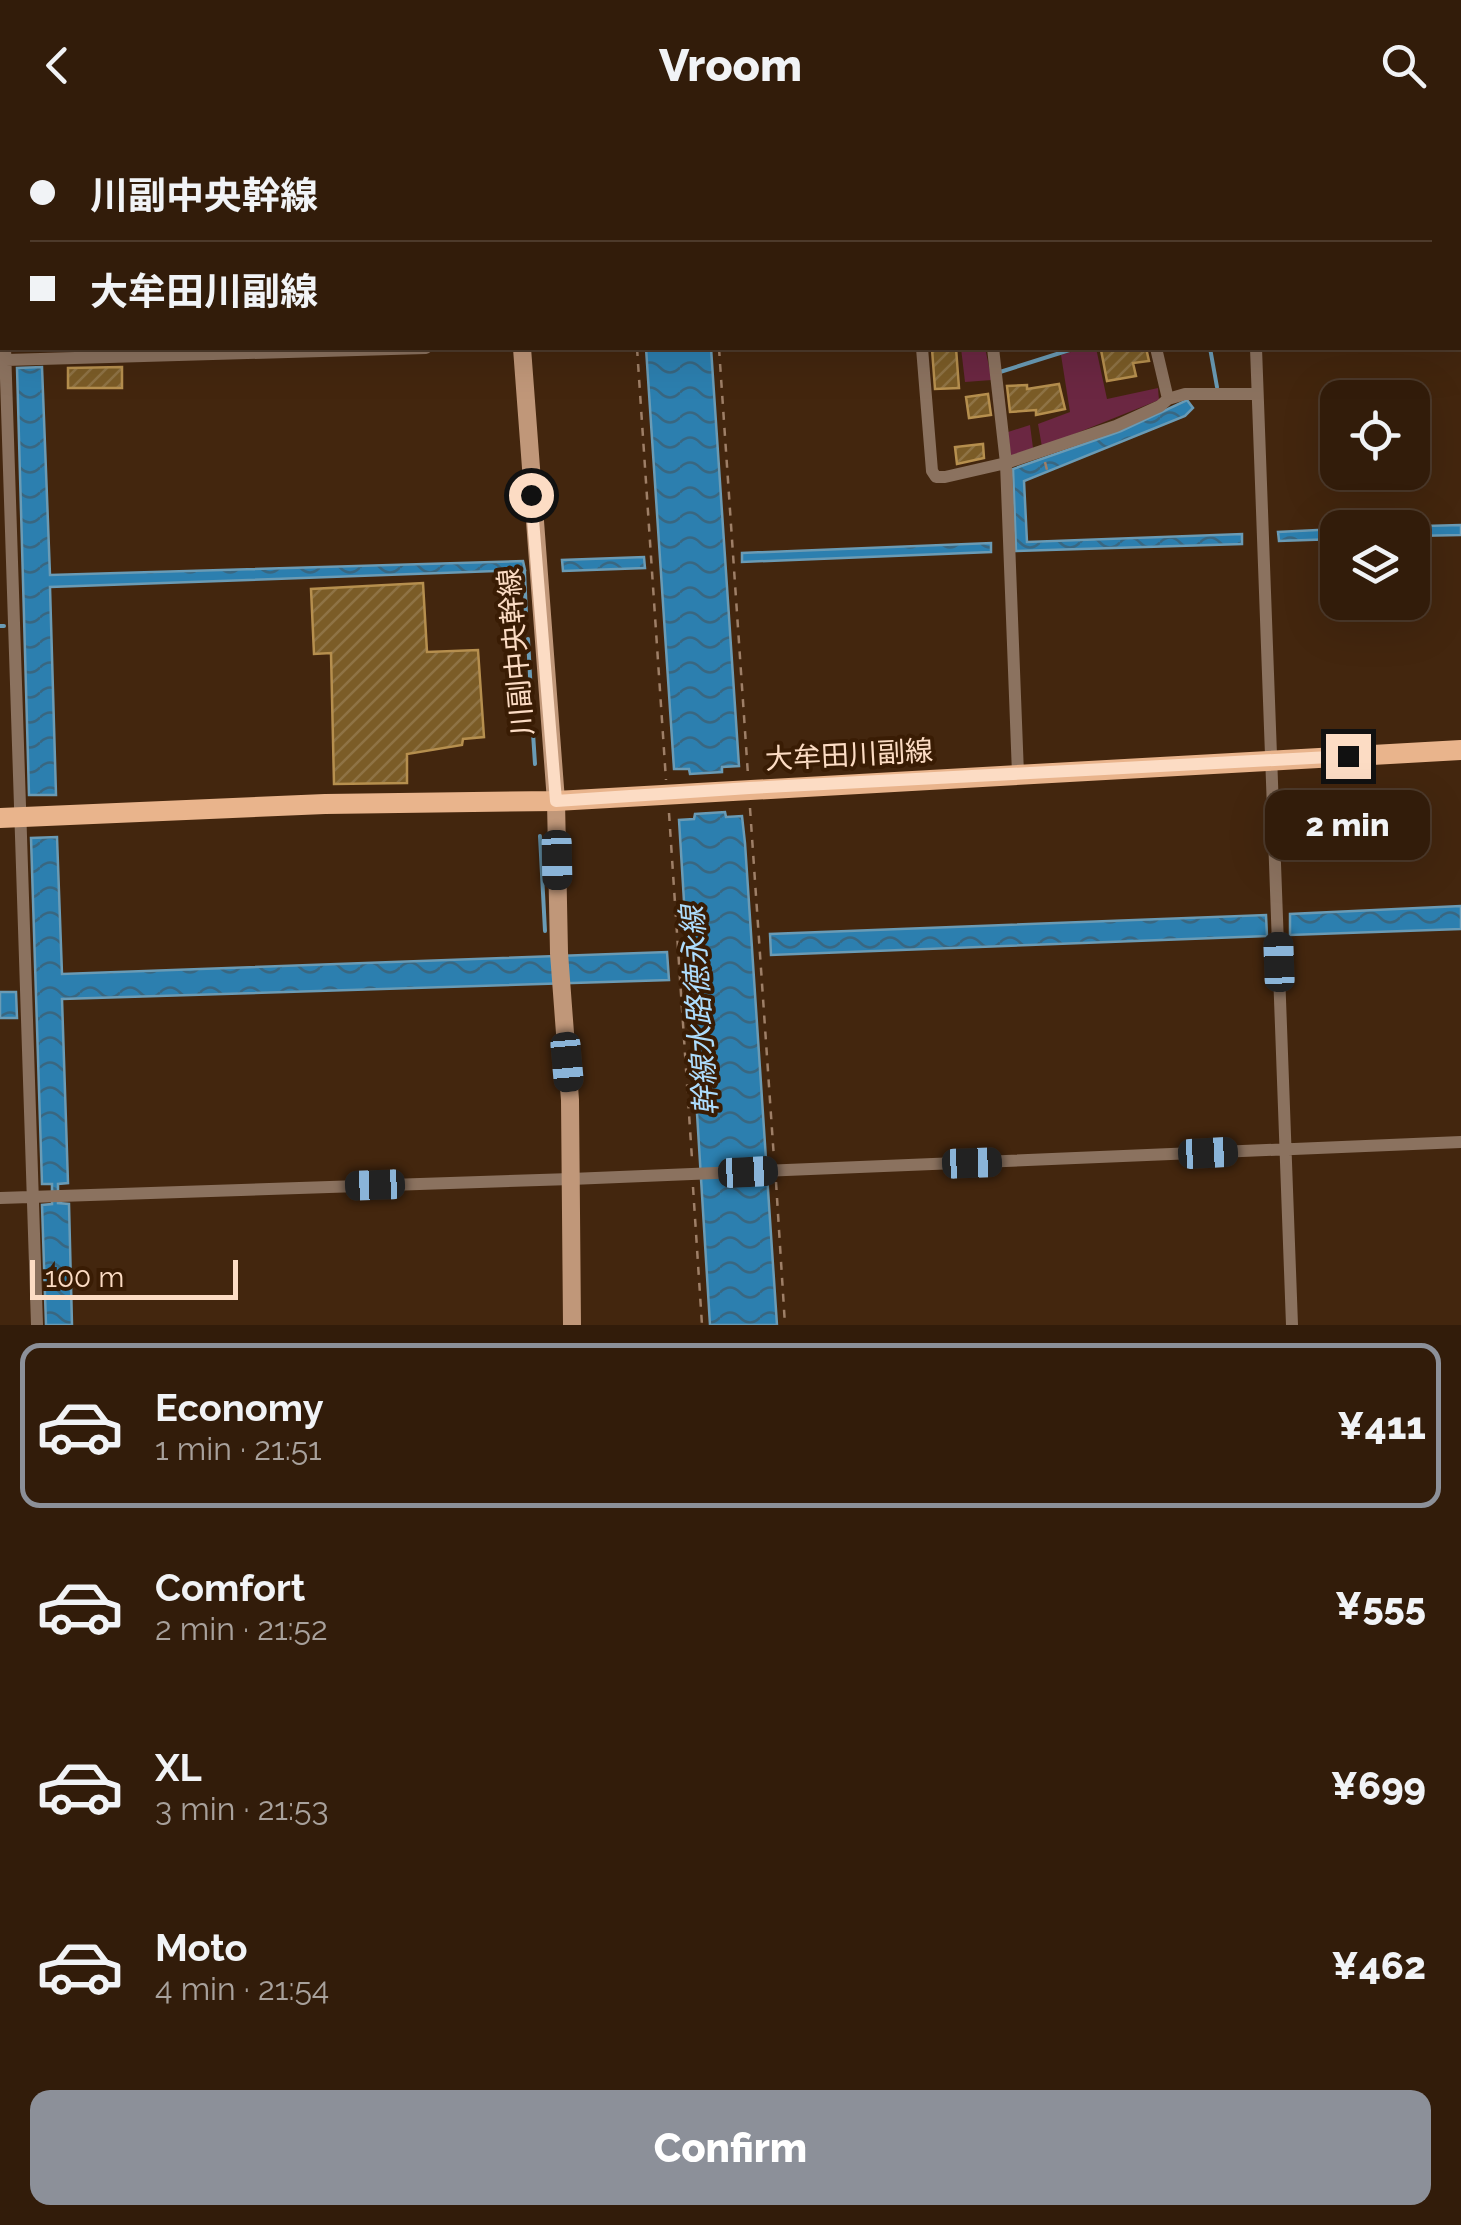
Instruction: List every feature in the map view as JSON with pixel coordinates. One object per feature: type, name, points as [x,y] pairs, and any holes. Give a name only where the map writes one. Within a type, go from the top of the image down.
[{"type":"main road","name":"大牟田川副線","points":[[0,818],[325,804],[556,801],[1461,750]]},
{"type":"street","points":[[37,1325],[22,817],[4,430],[5,354],[286,350]]},
{"type":"street","name":"川副中央幹線","points":[[522,350],[556,801],[571,1179]]},
{"type":"street","points":[[922,350],[932,471],[936,477],[1006,463],[1116,426],[1185,394],[1257,394]]},
{"type":"street","points":[[992,350],[1006,463],[1018,774]]},
{"type":"street","points":[[1156,350],[1168,399]]},
{"type":"street","points":[[1256,350],[1292,1325]]},
{"type":"street","points":[[0,1198],[1461,1142]]},
{"type":"street","points":[[571,1179],[572,1325]]},
{"type":"path","points":[[636,350],[702,1325]]},
{"type":"path","points":[[719,350],[785,1325]]},
{"type":"shaded area","points":[[961,350],[985,350],[992,380],[965,382]]},
{"type":"shaded area","points":[[1096,350],[1107,399],[1158,388],[1159,400],[1042,447],[1038,424],[1070,412],[1061,355]]},
{"type":"shaded area","points":[[1030,425],[1033,448],[1011,456],[1008,432]]},
{"type":"water","points":[[646,350],[711,350],[739,766],[722,767],[722,772],[690,774],[689,769],[674,769]]},
{"type":"water","points":[[42,367],[50,575],[523,561],[525,570],[50,587],[56,795],[29,795],[17,368]]},
{"type":"water","points":[[1187,400],[1193,408],[1185,416],[1024,481],[1027,542],[1242,534],[1242,544],[1016,551],[1013,469],[1121,431]]},
{"type":"water","points":[[1461,525],[1461,535],[1430,536],[1430,526]]},
{"type":"water","points":[[1320,530],[1320,540],[1279,541],[1278,532]]},
{"type":"water","points":[[991,543],[991,552],[742,562],[742,553]]},
{"type":"water","points":[[644,557],[645,568],[563,571],[562,560]]},
{"type":"water","name":"幹線水路徳永線","points":[[725,812],[726,817],[742,816],[745,843],[777,1325],[710,1325],[679,820],[694,819],[695,814]]},
{"type":"water","points":[[57,837],[62,974],[667,952],[669,980],[62,999],[68,1183],[58,1184],[58,1203],[69,1204],[72,1325],[46,1325],[42,1205],[52,1204],[52,1184],[42,1184],[31,838]]},
{"type":"water","points":[[1461,906],[1461,929],[1290,935],[1290,914]]},
{"type":"water","points":[[1266,915],[1267,936],[771,955],[770,934]]},
{"type":"water","points":[[0,992],[16,992],[17,1018],[0,1018]]},
{"type":"building","points":[[932,350],[956,350],[959,388],[935,389]]},
{"type":"building","points":[[1101,350],[1146,350],[1149,361],[1133,363],[1136,376],[1107,381]]},
{"type":"building","points":[[122,367],[122,388],[68,388],[68,368]]},
{"type":"building","points":[[1059,384],[1065,409],[1036,415],[1036,410],[1010,412],[1007,386],[1027,385],[1027,389]]},
{"type":"building","points":[[988,394],[991,415],[969,418],[966,397]]},
{"type":"building","points":[[983,444],[984,458],[957,464],[955,447]]},
{"type":"building","points":[[423,583],[427,652],[478,650],[484,737],[463,739],[462,745],[407,754],[407,783],[334,784],[331,653],[314,654],[311,589]]},
{"type":"waterway","points":[[1000,372],[1070,350]]},
{"type":"waterway","points":[[1210,350],[1217,387]]},
{"type":"waterway","points":[[524,570],[526,614]]},
{"type":"waterway","points":[[528,639],[532,712]]},
{"type":"waterway","points":[[533,733],[535,764]]},
{"type":"waterway","points":[[540,836],[545,931]]},
{"type":"route","points":[[531,495],[556,801],[1348,756]]}]
